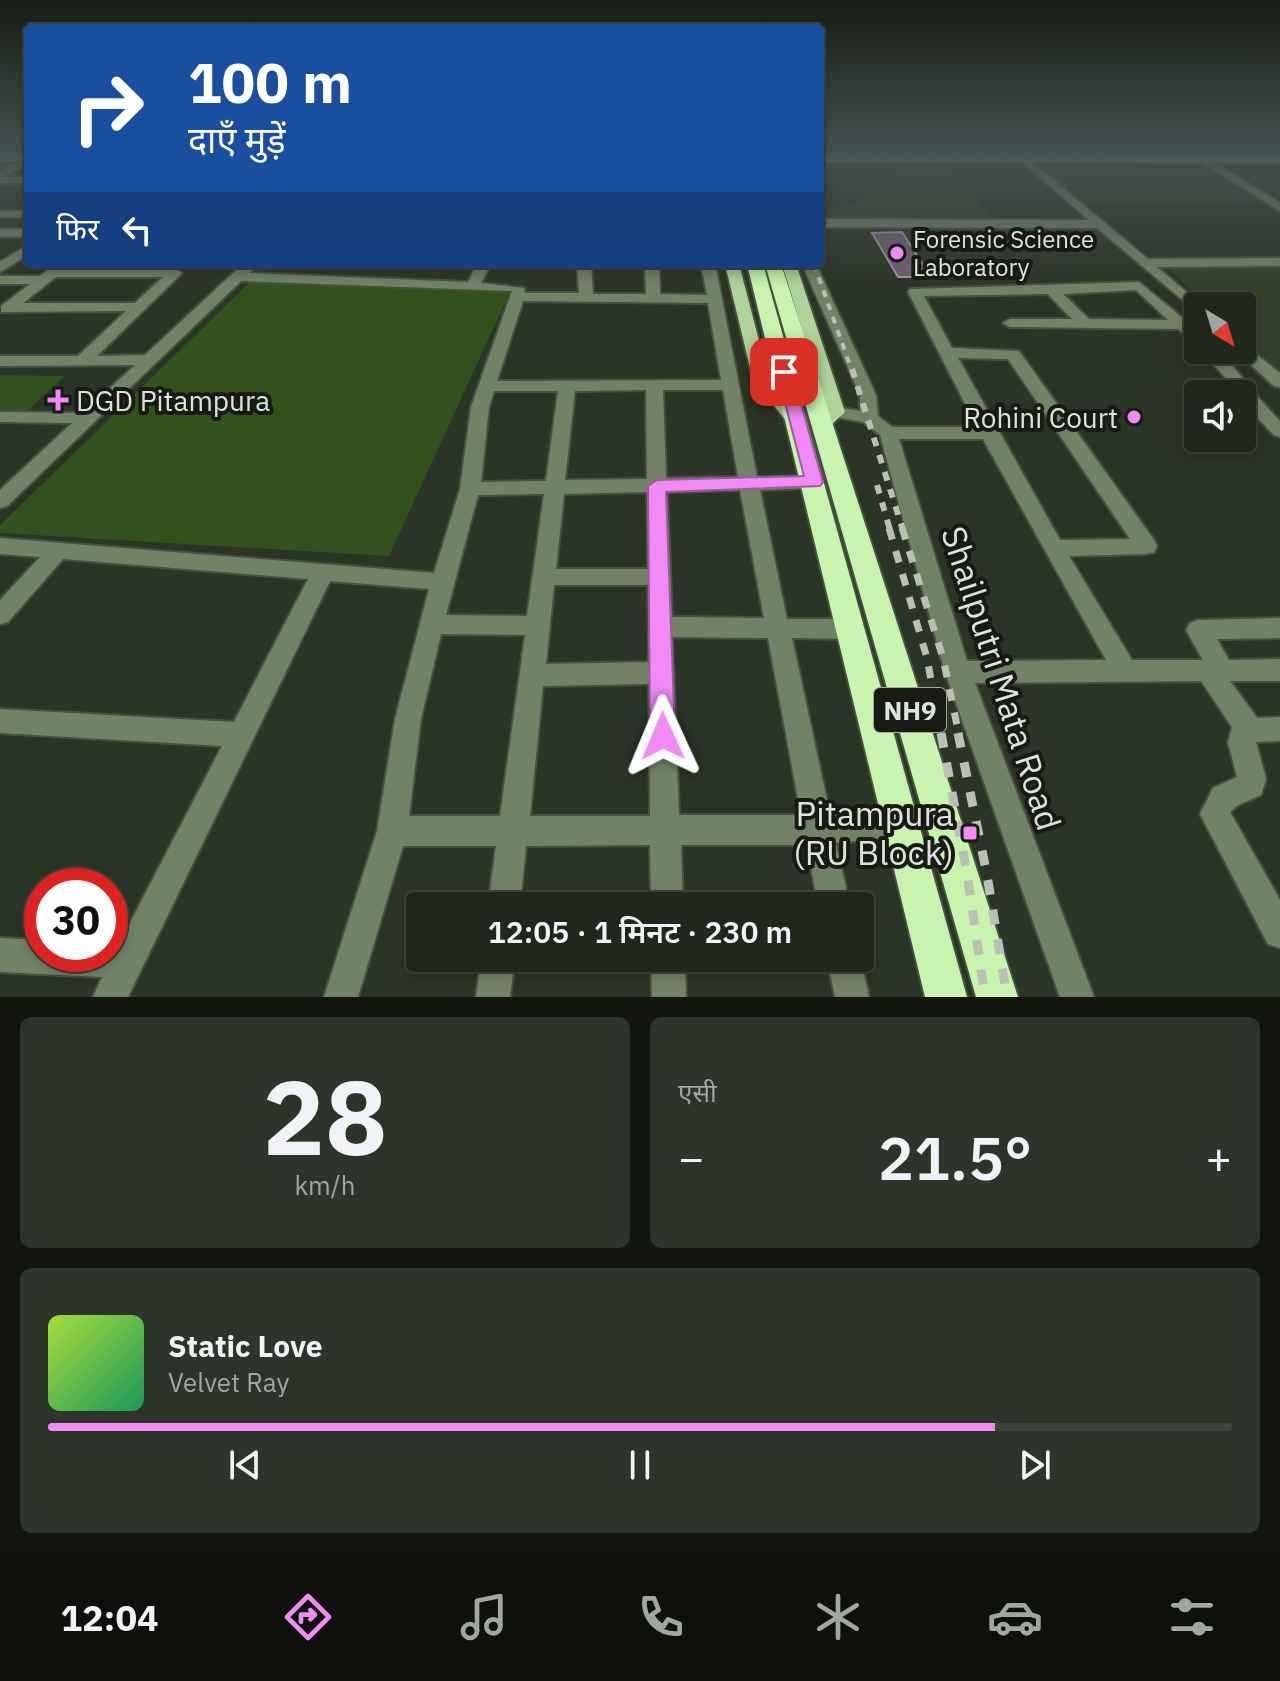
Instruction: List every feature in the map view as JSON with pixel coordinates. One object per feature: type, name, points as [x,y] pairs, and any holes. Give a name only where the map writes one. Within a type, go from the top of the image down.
[{"type":"highway","name":"NH9","points":[[757,268],[819,420],[814,482],[946,997]]},
{"type":"highway","name":"NH9","points":[[774,268],[997,997]]},
{"type":"main road","points":[[733,268],[761,380],[819,420]]},
{"type":"main road","points":[[790,268],[819,420]]},
{"type":"street","points":[[1069,198],[1184,297]]},
{"type":"street","points":[[0,214],[24,214]]},
{"type":"street","points":[[824,223],[1099,224]]},
{"type":"street","points":[[0,233],[24,233]]},
{"type":"street","points":[[0,268],[24,252]]},
{"type":"street","points":[[1147,263],[1280,262]]},
{"type":"street","points":[[0,501],[247,268]]},
{"type":"street","points":[[299,280],[310,268]]},
{"type":"street","points":[[473,286],[482,268]]},
{"type":"street","points":[[584,268],[586,298]]},
{"type":"street","points":[[652,268],[653,298]]},
{"type":"street","points":[[709,268],[831,892]]},
{"type":"street","name":"Shailputri Mata Road","points":[[811,268],[868,395],[958,672],[1077,997]]},
{"type":"street","points":[[6,307],[54,272]]},
{"type":"street","points":[[0,280],[54,272],[175,273],[83,360]]},
{"type":"street","points":[[237,277],[473,286],[586,298],[714,299]]},
{"type":"street","points":[[1139,286],[1184,320]]},
{"type":"street","points":[[1125,671],[989,433],[915,292],[1172,286]]},
{"type":"street","points":[[1052,290],[1084,323]]},
{"type":"street","points":[[341,997],[392,831],[408,719],[442,582],[470,489],[480,407],[515,292]]},
{"type":"street","points":[[6,307],[138,307]]},
{"type":"street","points":[[1010,323],[1184,324]]},
{"type":"street","points":[[947,353],[1013,354],[1146,546],[1054,548]]},
{"type":"street","points":[[0,361],[150,360]]},
{"type":"street","points":[[1256,361],[1280,382]]},
{"type":"street","points":[[1222,364],[1239,382],[1245,395],[1280,431]]},
{"type":"street","points":[[487,386],[730,385]]},
{"type":"street","points":[[506,892],[567,386]]},
{"type":"street","points":[[654,386],[667,892]]},
{"type":"street","points":[[0,417],[89,418]]},
{"type":"street","points":[[819,420],[989,433]]},
{"type":"street","points":[[470,489],[749,486],[814,482]]},
{"type":"street","points":[[0,546],[442,582]]},
{"type":"street","points":[[0,615],[58,551]]},
{"type":"street","points":[[128,961],[323,572]]},
{"type":"street","points":[[544,577],[659,577]]},
{"type":"street","points":[[431,624],[538,626]]},
{"type":"street","points":[[660,627],[852,629]]},
{"type":"street","points":[[1250,730],[1215,671],[1198,630],[1280,628]]},
{"type":"street","points":[[958,672],[1280,670]]},
{"type":"street","points":[[532,675],[661,673]]},
{"type":"street","points":[[0,721],[241,735]]},
{"type":"street","points":[[1280,729],[1250,730],[1242,735],[1241,744],[1253,778],[1251,785],[1227,793],[1217,802],[1215,814],[1280,932]]},
{"type":"street","points":[[392,831],[818,830],[901,821]]},
{"type":"street","points":[[0,955],[24,956]]},
{"type":"street","points":[[110,997],[122,972]]},
{"type":"street","points":[[493,997],[496,972]]},
{"type":"street","points":[[668,972],[669,997]]},
{"type":"street","points":[[847,972],[852,997]]},
{"type":"shaded area","points":[[862,198],[975,198],[997,223],[824,222],[824,208],[856,204]]},
{"type":"shaded area","points":[[1076,198],[1259,198],[1269,204],[1085,205]]},
{"type":"shaded area","points":[[1280,264],[1280,375],[1256,352],[1256,292],[1193,292],[1167,267]]},
{"type":"green space","points":[[250,282],[510,292],[389,556],[0,533],[0,525]]},
{"type":"green space","points":[[0,375],[65,376],[27,411],[0,411]]},
{"type":"building","name":"Forensic Science Laboratory","points":[[902,232],[931,277],[898,277],[872,233]]},
{"type":"railway","points":[[815,268],[852,371]]},
{"type":"railway","points":[[852,369],[903,530]]},
{"type":"railway","points":[[877,485],[890,530]]},
{"type":"railway","points":[[889,528],[927,658],[941,735]]},
{"type":"railway","points":[[902,528],[943,658],[959,735]]},
{"type":"railway","points":[[941,733],[967,873],[985,997]]},
{"type":"railway","points":[[958,733],[987,875],[1007,997]]},
{"type":"place","name":"Forensic Science Laboratory","points":[[897,253]]},
{"type":"place","name":"DGD Pitampura","points":[[58,400]]},
{"type":"place","name":"Rohini Court","points":[[1134,417]]},
{"type":"place","name":"Pitampura (RU Block)","points":[[970,833]]},
{"type":"route","points":[[663,736],[657,486],[814,482],[784,372]]}]
